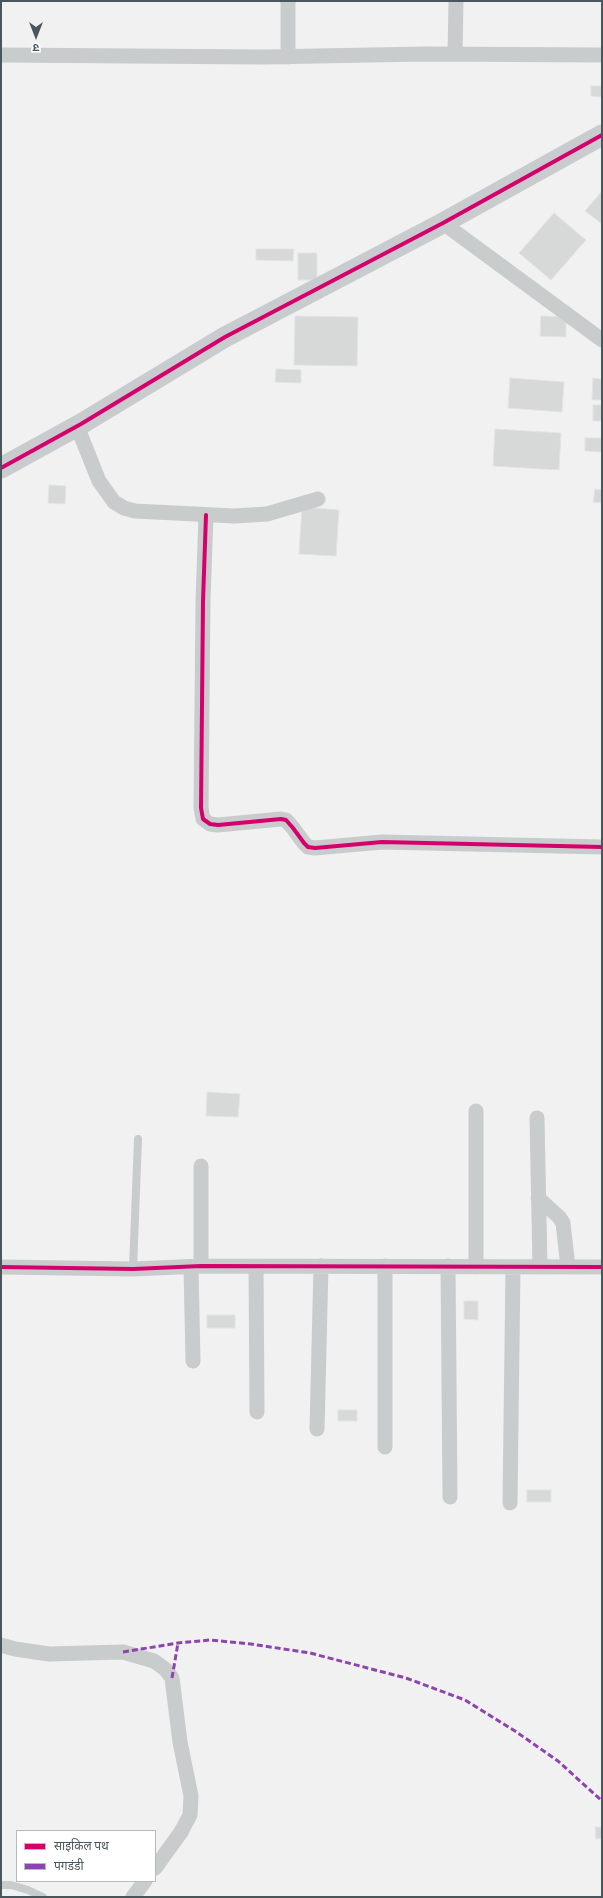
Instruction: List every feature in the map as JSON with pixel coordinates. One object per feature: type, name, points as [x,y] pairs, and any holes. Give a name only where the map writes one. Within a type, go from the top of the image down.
[{"type":"street","points":[[288,1],[288,57]]},
{"type":"street","points":[[455,54],[456,1]]},
{"type":"street","points":[[1,55],[288,57],[455,54],[602,55]]},
{"type":"street","points":[[1,468],[77,426],[225,337],[443,223],[602,135]]},
{"type":"street","points":[[443,223],[602,340]]},
{"type":"street","points":[[77,426],[99,481],[114,502],[124,508],[135,511],[234,516],[267,514],[318,499]]},
{"type":"street","points":[[206,515],[203,601],[201,776],[201,813],[203,819],[210,824],[218,825],[281,819],[286,820],[308,847],[315,848],[382,842],[602,848]]},
{"type":"street","points":[[476,1110],[476,1267]]},
{"type":"street","points":[[537,1118],[540,1267]]},
{"type":"street","points":[[194,1361],[196,1266],[201,1166]]},
{"type":"street","points":[[538,1198],[559,1217],[563,1223],[568,1267]]},
{"type":"street","points":[[1,1267],[133,1269],[196,1266],[602,1267]]},
{"type":"street","points":[[256,1266],[256,1412]]},
{"type":"street","points":[[317,1429],[321,1266]]},
{"type":"street","points":[[385,1266],[385,1447]]},
{"type":"street","points":[[448,1266],[450,1497]]},
{"type":"street","points":[[510,1503],[513,1267]]},
{"type":"street","points":[[1,1645],[15,1649],[48,1654],[123,1652],[154,1661],[165,1669],[172,1678],[180,1742],[191,1796],[190,1815],[181,1832],[156,1867]]},
{"type":"street","points":[[133,1897],[144,1882]]},
{"type":"lane","points":[[133,1269],[138,1138]]},
{"type":"lane","points":[[1,1885],[11,1885],[28,1890],[43,1897]]},
{"type":"building","points":[[591,86],[602,86],[602,97],[591,96]]},
{"type":"building","points":[[602,191],[602,224],[585,211]]},
{"type":"building","points":[[554,213],[586,240],[551,280],[519,253]]},
{"type":"building","points":[[256,249],[294,249],[293,261],[256,260]]},
{"type":"building","points":[[298,253],[317,253],[317,280],[298,280]]},
{"type":"building","points":[[295,316],[358,317],[357,366],[294,365]]},
{"type":"building","points":[[541,316],[566,317],[566,337],[540,336]]},
{"type":"building","points":[[276,369],[301,370],[301,383],[275,382]]},
{"type":"building","points":[[510,378],[564,382],[562,412],[508,408]]},
{"type":"building","points":[[593,378],[602,379],[602,400],[592,400]]},
{"type":"building","points":[[593,405],[602,405],[602,421],[593,421]]},
{"type":"building","points":[[495,429],[561,433],[559,470],[493,466]]},
{"type":"building","points":[[585,438],[602,438],[602,452],[585,451]]},
{"type":"building","points":[[49,485],[66,486],[65,504],[48,503]]},
{"type":"building","points":[[595,489],[602,490],[602,503],[593,502]]},
{"type":"building","points":[[302,507],[339,510],[336,556],[299,554]]},
{"type":"building","points":[[207,1092],[240,1094],[238,1117],[206,1116]]},
{"type":"building","points":[[464,1301],[478,1301],[478,1320],[464,1319]]},
{"type":"building","points":[[207,1315],[235,1315],[235,1328],[207,1328]]},
{"type":"building","points":[[338,1410],[357,1410],[357,1421],[338,1421]]},
{"type":"building","points":[[527,1490],[551,1490],[551,1502],[527,1502]]},
{"type":"building","points":[[595,1827],[602,1827],[602,1838],[596,1839]]},
{"type":"marked path","points":[[123,1652],[178,1643],[210,1640],[251,1644],[310,1653],[406,1678],[465,1700],[515,1731],[558,1761],[602,1801]]},
{"type":"marked path","points":[[172,1678],[178,1643]]},
{"type":"cycle path","points":[[1,468],[81,424],[225,337],[443,223],[602,135]]},
{"type":"cycle path","points":[[206,515],[203,601],[201,808],[203,819],[210,824],[218,825],[281,819],[286,820],[308,847],[315,848],[382,842],[602,847]]},
{"type":"cycle path","points":[[1,1267],[133,1269],[201,1266],[602,1267]]}]
